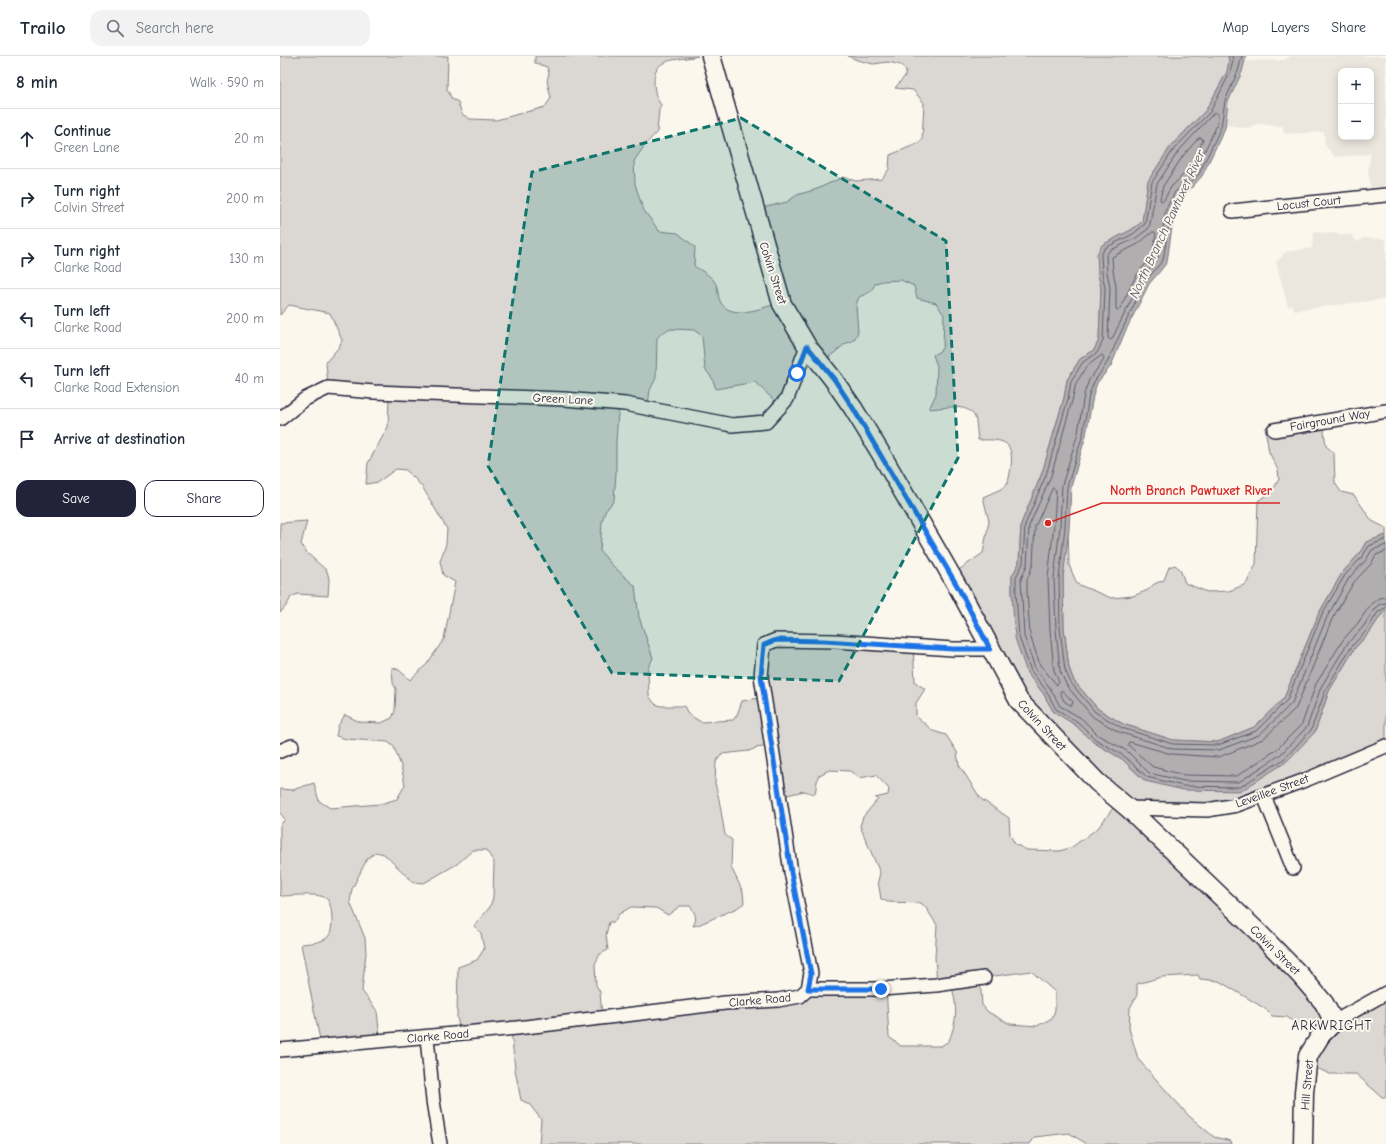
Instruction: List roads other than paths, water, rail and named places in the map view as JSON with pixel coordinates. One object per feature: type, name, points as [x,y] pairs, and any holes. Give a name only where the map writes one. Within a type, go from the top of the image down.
[{"type":"street","name":"Colvin Street","points":[[711,56],[782,304],[807,346],[834,379],[853,408],[959,589],[1019,701],[1097,782],[1128,808],[1259,933],[1300,975],[1324,1003],[1334,1022]]},
{"type":"street","name":"Locust Court","points":[[1232,211],[1386,195]]},
{"type":"street","name":"Green Lane","points":[[280,419],[305,399],[328,388],[374,392],[564,399],[625,404],[732,425],[766,422],[787,399],[807,346]]},
{"type":"street","name":"Fairground Way","points":[[1274,430],[1386,411]]},
{"type":"street","name":"Clarke Road","points":[[280,1050],[517,1028],[726,1003],[778,1000],[800,996],[808,989],[811,974],[791,872],[761,676],[764,645],[776,640],[835,641],[953,649],[990,649]]},
{"type":"street","name":"Leveillee Street","points":[[1128,808],[1208,810],[1237,805],[1264,796],[1386,746]]},
{"type":"street","points":[[1264,796],[1294,868]]},
{"type":"street","points":[[808,989],[881,989],[984,978]]},
{"type":"street","name":"Hill Street","points":[[1303,1144],[1304,1092],[1308,1056],[1321,1035],[1334,1022],[1386,993]]},
{"type":"street","points":[[426,1037],[433,1101],[440,1144]]},
{"type":"water","points":[[1228,56],[1246,56],[1242,72],[1228,102],[1225,128],[1202,176],[1183,197],[1174,213],[1167,262],[1149,284],[1125,332],[1111,366],[1097,383],[1093,396],[1086,435],[1071,487],[1069,529],[1063,578],[1064,628],[1069,668],[1074,681],[1098,709],[1123,724],[1173,740],[1218,742],[1254,727],[1284,698],[1319,613],[1342,573],[1359,554],[1366,542],[1386,535],[1386,611],[1381,615],[1370,632],[1355,648],[1329,691],[1315,732],[1286,762],[1241,791],[1183,790],[1145,781],[1122,759],[1093,742],[1075,725],[1053,711],[1043,693],[1027,673],[1015,638],[1012,576],[1019,563],[1021,524],[1042,473],[1064,398],[1067,380],[1080,359],[1094,350],[1099,340],[1101,288],[1098,274],[1097,254],[1102,245],[1131,230],[1142,222],[1148,181],[1171,146],[1206,110],[1227,72],[1229,61]]},
{"type":"place","name":"North Branch Pawtuxet River","points":[[1048,523]]},
{"type":"district","name":"ARKWRIGHT","points":[[1332,1025]]}]
